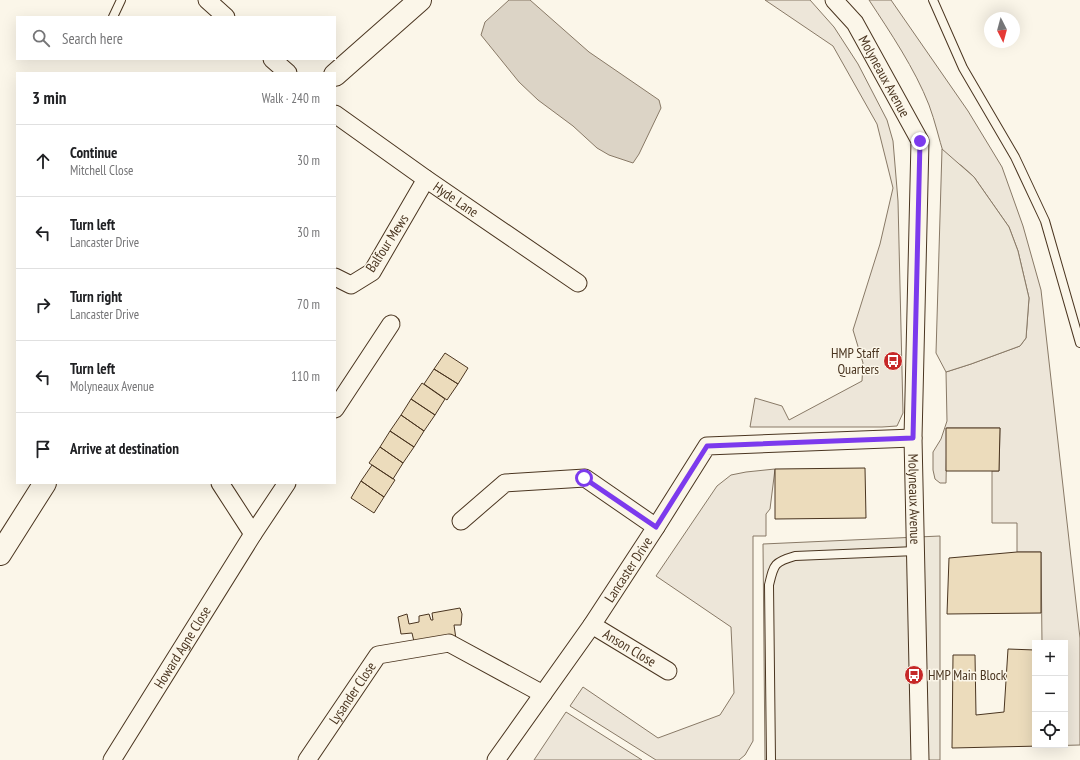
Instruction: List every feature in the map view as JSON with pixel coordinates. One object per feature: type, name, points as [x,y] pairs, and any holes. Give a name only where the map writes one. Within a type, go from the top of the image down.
[{"type":"main road","points":[[336,74],[420,0]]},
{"type":"main road","points":[[0,554],[44,484]]},
{"type":"street","points":[[207,0],[225,16]]},
{"type":"street","name":"Molyneaux Avenue","points":[[834,0],[855,23],[920,141],[913,438],[920,760]]},
{"type":"street","points":[[273,60],[287,72]]},
{"type":"street","name":"Hyde Lane","points":[[336,115],[426,179],[578,283]]},
{"type":"street","name":"Balfour Mews","points":[[336,278],[351,285],[372,272],[426,179]]},
{"type":"street","points":[[336,407],[391,324]]},
{"type":"street","name":"Lancaster Drive","points":[[496,760],[592,625],[707,446],[913,438]]},
{"type":"street","points":[[461,521],[506,483],[584,478],[656,527]]},
{"type":"street","points":[[221,484],[253,534]]},
{"type":"street","name":"Howard Agne Close","points":[[112,760],[285,484]]},
{"type":"street","name":"Anson Close","points":[[592,625],[668,671]]},
{"type":"street","name":"Lysander Close","points":[[307,760],[378,656],[449,643],[543,694]]},
{"type":"lane","points":[[114,16],[121,0]]},
{"type":"lane","points":[[933,0],[963,68],[1016,157],[1045,221],[1080,343]]},
{"type":"lane","points":[[771,760],[769,585],[773,568],[780,560],[795,556],[916,551]]},
{"type":"shaded area","points":[[509,0],[530,0],[589,52],[659,100],[661,108],[639,154],[633,163],[609,155],[597,148],[573,126],[538,100],[519,82],[481,35],[485,22]]},
{"type":"shaded area","points":[[765,0],[810,0],[834,27],[858,64],[887,120],[893,141],[898,201],[903,413],[897,426],[750,427],[755,398],[782,406],[789,420],[862,381],[863,363],[853,330],[880,244],[893,188],[877,124],[833,46]]},
{"type":"shaded area","points":[[869,0],[891,0],[968,111],[1002,167],[1023,226],[1041,290],[1080,638],[1080,745],[1068,745],[1068,640],[1042,640],[1041,552],[1017,552],[1017,523],[992,523],[992,471],[999,471],[1000,428],[947,428],[946,483],[940,483],[935,479],[933,470],[933,452],[941,439],[947,421],[946,372],[1020,346],[1026,338],[1029,298],[1018,251],[1009,227],[974,177],[962,166],[944,155],[931,111],[923,91],[902,51]]},
{"type":"shaded area","points":[[942,149],[974,177],[1009,227],[1018,251],[1029,298],[1026,338],[1020,346],[946,372],[936,353]]},
{"type":"shaded area","points":[[775,469],[770,509],[766,514],[766,536],[753,536],[753,741],[745,755],[739,760],[656,760],[570,706],[583,687],[658,738],[720,715],[734,693],[731,627],[656,576],[717,486],[731,475]]},
{"type":"shaded area","points":[[940,536],[940,760],[765,760],[763,544]]},
{"type":"shaded area","points":[[566,712],[642,760],[534,760]]},
{"type":"building","points":[[445,353],[468,368],[458,384],[434,369]]},
{"type":"building","points":[[434,369],[458,384],[447,400],[424,384]]},
{"type":"building","points":[[422,383],[445,399],[435,415],[411,399]]},
{"type":"building","points":[[411,399],[435,415],[424,431],[401,415]]},
{"type":"building","points":[[401,415],[424,431],[414,447],[390,431]]},
{"type":"building","points":[[946,428],[1000,428],[999,471],[946,471]]},
{"type":"building","points":[[390,431],[414,447],[403,463],[380,447]]},
{"type":"building","points":[[380,447],[403,463],[393,479],[369,463]]},
{"type":"building","points":[[372,465],[395,480],[384,497],[361,481]]},
{"type":"building","points":[[865,468],[866,518],[775,519],[775,469]]},
{"type":"building","points":[[361,481],[384,497],[374,513],[351,498]]},
{"type":"building","points":[[1017,552],[1041,552],[1041,613],[947,614],[949,558]]},
{"type":"building","points":[[460,608],[462,614],[461,625],[454,625],[456,639],[415,646],[412,633],[401,634],[398,617],[407,614],[409,624],[419,622],[419,616],[429,614],[431,620],[433,620],[432,613]]},
{"type":"building","points":[[1008,649],[1032,650],[1032,746],[952,748],[953,655],[975,655],[976,715],[1004,712]]},
{"type":"place","name":"HMP Staff Quarters","points":[[893,361]]},
{"type":"place","name":"HMP Main Block","points":[[914,675]]},
{"type":"route","points":[[584,478],[656,527],[707,446],[913,438],[920,141]]}]
